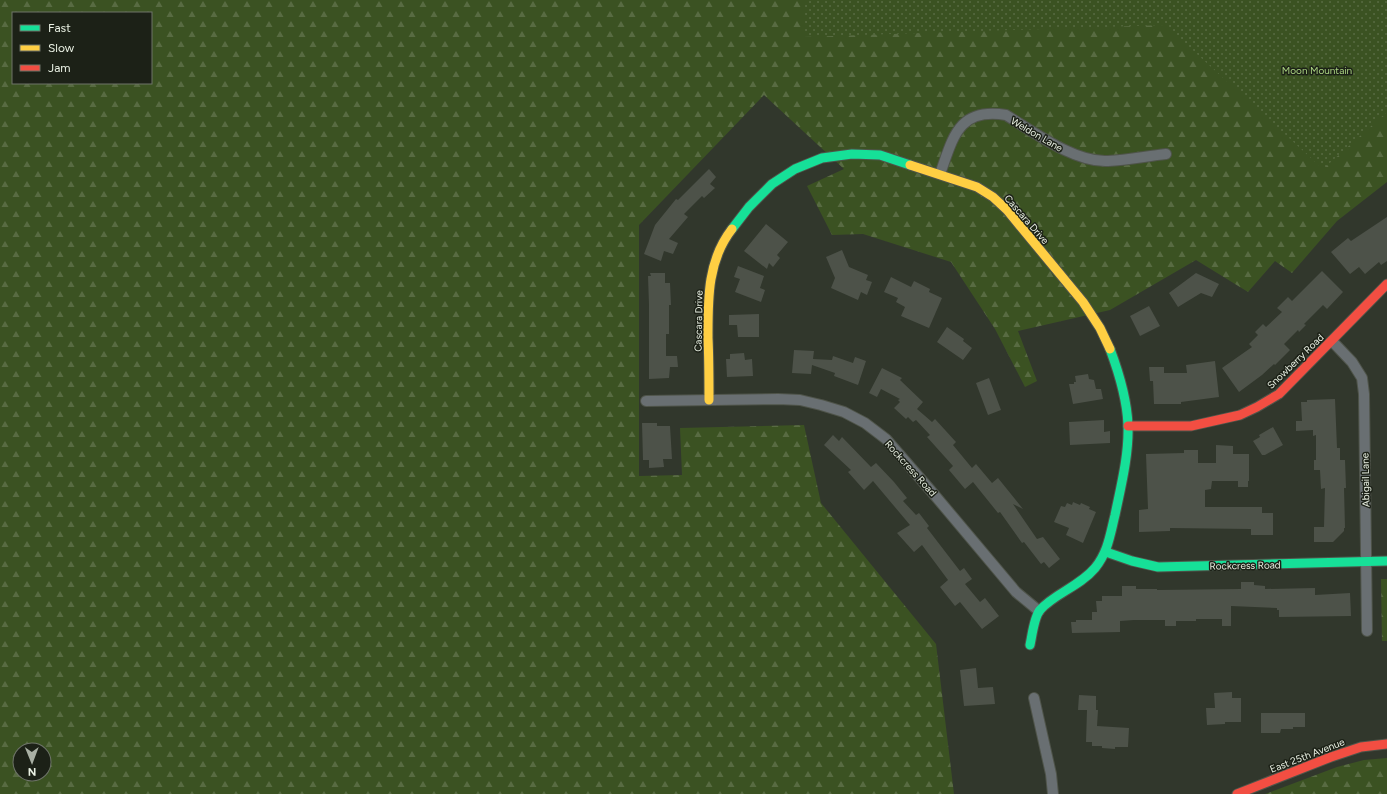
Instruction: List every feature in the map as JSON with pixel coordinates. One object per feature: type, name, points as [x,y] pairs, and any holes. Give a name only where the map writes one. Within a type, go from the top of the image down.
[{"type":"street","name":"Weldon Lane","points":[[940,174],[954,136],[960,127],[971,118],[981,115],[994,114],[1006,116],[1073,155],[1090,160],[1108,161],[1166,154]]},
{"type":"street","name":"Cascara Drive","points":[[709,400],[708,305],[710,280],[716,257],[728,233],[753,202],[772,184],[795,169],[822,158],[852,154],[880,155],[977,187],[993,197],[1007,210],[1083,302],[1100,328],[1116,364],[1126,408],[1128,426],[1123,478],[1106,552],[1095,568],[1081,582],[1055,598],[1040,611],[1034,626],[1030,645]]},
{"type":"street","name":"Snowberry Road","points":[[1128,426],[1191,426],[1240,415],[1257,407],[1279,394],[1387,284]]},
{"type":"street","name":"Abigail Lane","points":[[1332,341],[1352,362],[1362,378],[1364,401],[1367,631]]},
{"type":"street","name":"Rockcress Road","points":[[646,401],[800,400],[821,404],[844,412],[865,423],[886,439],[1016,592],[1040,611]]},
{"type":"street","name":"Rockcress Road","points":[[1106,552],[1137,564],[1158,567],[1387,561]]},
{"type":"street","points":[[1034,698],[1051,774],[1053,794]]},
{"type":"street","name":"East 25th Avenue","points":[[1237,794],[1330,757],[1361,747],[1387,744]]},
{"type":"green space","points":[[0,0],[1387,0],[1387,182],[1337,221],[1292,273],[1275,261],[1248,292],[1196,260],[1110,310],[1018,331],[1037,381],[1025,387],[995,329],[951,262],[863,234],[832,235],[807,186],[844,169],[764,95],[639,225],[639,476],[682,475],[680,428],[804,425],[821,503],[936,644],[954,794],[0,794]]},
{"type":"green space","name":"Moon Mountain","points":[[803,0],[1387,0],[1387,112],[1323,169],[1165,25],[803,37]]},
{"type":"green space","points":[[1381,579],[1387,579],[1387,641],[1382,641]]},
{"type":"green space","points":[[1387,758],[1387,794],[1265,794],[1337,767],[1364,760]]},
{"type":"building","points":[[709,169],[716,177],[710,184],[715,188],[704,198],[702,196],[684,214],[688,217],[669,239],[678,243],[673,254],[664,251],[661,261],[644,254],[655,225],[676,199],[678,200]]},
{"type":"building","points":[[1387,217],[1387,261],[1381,265],[1379,262],[1365,274],[1359,267],[1350,274],[1331,252],[1348,238],[1351,241]]},
{"type":"building","points":[[766,224],[788,242],[777,255],[780,258],[773,267],[769,263],[767,269],[744,251]]},
{"type":"building","points":[[842,250],[849,267],[868,275],[866,280],[872,282],[867,295],[861,292],[858,300],[831,288],[835,278],[826,257]]},
{"type":"building","points":[[738,266],[764,276],[760,288],[765,290],[761,302],[735,292],[740,279],[734,277]]},
{"type":"building","points":[[1322,271],[1343,292],[1327,309],[1323,305],[1304,324],[1306,325],[1299,332],[1298,330],[1284,344],[1290,350],[1275,365],[1274,364],[1239,392],[1222,368],[1252,347],[1249,344],[1258,335],[1255,332],[1263,324],[1266,327],[1282,312],[1277,308],[1288,297],[1292,301]]},
{"type":"building","points":[[650,273],[665,273],[665,283],[670,283],[671,305],[669,305],[669,334],[666,334],[666,356],[677,356],[678,367],[670,367],[669,378],[649,379],[648,276],[651,276]]},
{"type":"building","points":[[1196,273],[1219,284],[1212,297],[1201,293],[1178,307],[1169,293]]},
{"type":"building","points":[[891,277],[911,287],[914,281],[930,289],[929,292],[942,298],[929,328],[901,316],[905,307],[896,302],[898,298],[884,292]]},
{"type":"building","points":[[1149,306],[1160,326],[1140,336],[1130,316]]},
{"type":"building","points":[[759,314],[759,337],[738,337],[737,325],[729,325],[729,315]]},
{"type":"building","points":[[947,327],[964,339],[963,341],[972,348],[963,360],[937,342]]},
{"type":"building","points":[[794,350],[814,351],[813,359],[832,360],[833,356],[853,363],[855,357],[866,361],[858,385],[834,376],[835,373],[812,365],[811,374],[792,373]]},
{"type":"building","points":[[744,353],[745,360],[752,359],[753,376],[727,377],[726,359],[730,359],[730,354]]},
{"type":"building","points":[[1215,361],[1219,397],[1181,402],[1181,404],[1154,404],[1153,381],[1150,381],[1149,367],[1164,367],[1164,373],[1187,373],[1186,365]]},
{"type":"building","points":[[882,368],[902,378],[900,380],[923,402],[917,409],[932,422],[935,419],[956,442],[953,445],[972,468],[976,464],[992,483],[998,478],[1023,509],[1013,504],[1037,539],[1043,537],[1060,559],[1049,568],[1044,562],[1041,564],[1024,542],[1022,543],[1000,512],[998,513],[973,482],[965,489],[949,470],[953,466],[927,437],[930,435],[916,420],[913,422],[908,417],[906,419],[894,408],[900,402],[898,400],[900,399],[881,389],[877,397],[869,393]]},
{"type":"building","points":[[1088,374],[1089,379],[1094,380],[1096,389],[1101,389],[1103,399],[1073,404],[1069,384],[1074,384],[1074,382],[1076,382],[1075,376]]},
{"type":"building","points":[[989,378],[1001,410],[988,415],[976,383]]},
{"type":"building","points":[[1335,399],[1337,448],[1340,448],[1340,460],[1345,460],[1345,528],[1333,542],[1314,542],[1314,527],[1324,527],[1325,488],[1321,489],[1320,470],[1314,470],[1314,460],[1316,460],[1316,435],[1313,436],[1313,430],[1296,431],[1296,421],[1302,421],[1301,402],[1307,402],[1307,400]]},
{"type":"building","points":[[1104,420],[1104,432],[1110,431],[1110,443],[1070,445],[1069,422]]},
{"type":"building","points":[[642,423],[657,423],[657,426],[670,426],[672,459],[663,459],[664,467],[649,468],[649,460],[643,460]]},
{"type":"building","points":[[1273,427],[1283,445],[1265,455],[1262,455],[1253,441],[1260,437],[1259,435]]},
{"type":"building","points":[[833,435],[839,441],[842,437],[871,467],[876,463],[894,482],[907,498],[903,501],[916,515],[919,513],[929,526],[927,528],[960,571],[964,568],[972,579],[965,584],[980,602],[985,598],[999,616],[982,629],[960,602],[955,606],[940,587],[948,580],[922,545],[914,552],[897,533],[910,525],[873,481],[864,490],[848,472],[851,470],[824,445]]},
{"type":"building","points":[[1216,445],[1233,446],[1233,454],[1249,454],[1248,487],[1238,487],[1238,481],[1212,481],[1211,489],[1205,490],[1205,507],[1262,507],[1262,513],[1273,513],[1273,535],[1251,535],[1251,529],[1170,528],[1170,531],[1139,532],[1139,510],[1148,509],[1146,454],[1184,453],[1184,450],[1198,450],[1198,463],[1216,463]]},
{"type":"building","points":[[1073,502],[1080,505],[1081,503],[1090,507],[1089,509],[1096,512],[1083,543],[1066,535],[1069,528],[1054,522],[1061,506],[1065,507],[1067,503],[1072,505]]},
{"type":"building","points":[[1241,582],[1254,582],[1254,585],[1265,586],[1265,589],[1315,588],[1315,595],[1350,593],[1351,616],[1279,617],[1279,610],[1277,610],[1277,608],[1231,606],[1231,626],[1222,626],[1222,619],[1176,621],[1176,626],[1165,626],[1165,620],[1134,620],[1120,621],[1120,632],[1072,633],[1071,622],[1076,622],[1076,620],[1092,620],[1092,612],[1097,612],[1096,601],[1102,601],[1102,596],[1122,596],[1122,586],[1136,586],[1136,589],[1157,590],[1241,589]]},
{"type":"building","points":[[976,668],[978,688],[993,687],[995,704],[964,706],[960,670]]},
{"type":"building","points":[[1232,692],[1232,698],[1241,698],[1241,722],[1225,722],[1225,724],[1207,725],[1206,708],[1215,708],[1214,693]]},
{"type":"building","points":[[1079,695],[1096,696],[1096,710],[1098,710],[1097,726],[1129,728],[1128,747],[1115,747],[1115,749],[1102,748],[1102,746],[1092,746],[1092,742],[1086,742],[1087,710],[1078,710]]},
{"type":"building","points":[[1261,713],[1305,713],[1305,727],[1281,729],[1280,733],[1261,733]]},
{"type":"traffic: fast","points":[[732,229],[749,207],[772,184],[795,169],[822,158],[852,154],[880,155],[910,165]]},
{"type":"traffic: fast","points":[[1030,645],[1035,622],[1040,610],[1046,604],[1089,575],[1103,556],[1110,536],[1124,470],[1128,436],[1126,406],[1122,387],[1110,349]]},
{"type":"traffic: fast","points":[[1106,552],[1132,561],[1158,567],[1387,561]]},
{"type":"traffic: slow","points":[[910,165],[977,187],[993,197],[1007,210],[1083,302],[1100,328],[1110,349]]},
{"type":"traffic: slow","points":[[709,400],[709,295],[713,268],[724,241],[732,229]]},
{"type":"traffic: jam","points":[[1128,426],[1191,426],[1240,415],[1257,407],[1279,394],[1387,284]]},
{"type":"traffic: jam","points":[[1237,794],[1331,757],[1361,747],[1387,744]]}]
